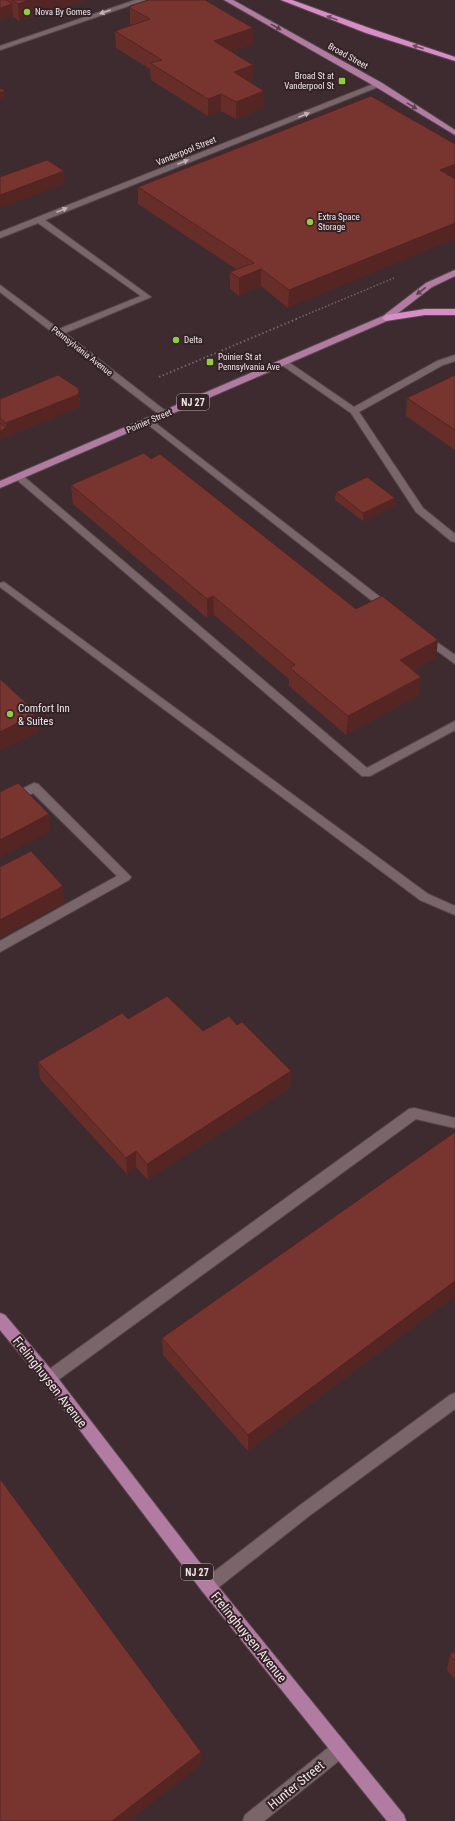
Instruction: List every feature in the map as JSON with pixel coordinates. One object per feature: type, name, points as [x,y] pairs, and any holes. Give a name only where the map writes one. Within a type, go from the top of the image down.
[{"type":"highway","points":[[285,0],[369,31],[455,59]]},
{"type":"highway","points":[[386,318],[425,312],[455,312]]},
{"type":"main road","name":"Broad Street","points":[[228,0],[379,85],[455,133]]},
{"type":"main road","name":"NJ 27","points":[[386,318],[429,285],[455,273]]},
{"type":"main road","name":"Poinier Street","points":[[0,486],[386,318]]},
{"type":"main road","name":"Frelinghuysen Avenue","points":[[0,1319],[48,1378],[208,1586],[398,1821]]},
{"type":"street","points":[[0,48],[142,0]]},
{"type":"street","name":"Vanderpool Street","points":[[0,235],[379,85]]},
{"type":"street","points":[[38,220],[147,297],[58,333]]},
{"type":"street","name":"Pennsylvania Avenue","points":[[0,288],[164,414]]},
{"type":"street","points":[[354,411],[440,363],[455,358]]},
{"type":"street","points":[[284,363],[354,411],[419,510],[455,539]]},
{"type":"street","points":[[149,420],[400,616]]},
{"type":"street","points":[[19,477],[366,773],[455,725]]},
{"type":"street","points":[[4,585],[424,897],[455,911]]},
{"type":"street","points":[[418,631],[455,660]]},
{"type":"street","points":[[0,805],[34,788],[125,877],[0,947]]},
{"type":"street","points":[[48,1378],[414,1113],[455,1123]]},
{"type":"street","points":[[208,1586],[304,1511],[455,1400]]},
{"type":"street","name":"Hunter Street","points":[[251,1821],[340,1750]]},
{"type":"path","points":[[130,389],[397,276]]},
{"type":"building","points":[[0,0],[6,0],[12,4],[0,8]]},
{"type":"building","points":[[12,0],[29,0],[18,4]]},
{"type":"building","points":[[149,0],[205,0],[253,28],[214,41],[253,65],[234,72],[264,91],[236,102],[221,94],[208,99],[150,63],[162,60],[115,31],[150,19],[130,8],[130,6]]},
{"type":"building","points":[[0,88],[5,91],[0,93]]},
{"type":"building","name":"Extra Space Storage","points":[[371,96],[455,144],[455,164],[440,170],[455,179],[455,223],[289,290],[261,269],[239,278],[230,272],[254,263],[138,187]]},
{"type":"building","points":[[47,160],[64,171],[0,195],[0,177]]},
{"type":"building","points":[[58,375],[78,388],[79,392],[77,395],[6,423],[0,418],[0,399]]},
{"type":"building","points":[[455,375],[455,430],[407,398]]},
{"type":"building","points":[[0,423],[6,428],[0,431]]},
{"type":"building","points":[[144,453],[151,459],[160,454],[356,609],[382,596],[438,640],[400,660],[421,677],[348,716],[290,668],[295,665],[213,596],[207,599],[71,485]]},
{"type":"building","points":[[367,477],[395,498],[363,513],[336,492]]},
{"type":"building","points":[[0,679],[37,713],[0,732]]},
{"type":"building","points":[[18,783],[49,814],[0,840],[0,792]]},
{"type":"building","points":[[31,851],[63,886],[0,920],[0,867]]},
{"type":"building","points":[[167,996],[203,1031],[229,1016],[237,1025],[242,1022],[291,1071],[147,1164],[136,1151],[126,1158],[38,1062],[122,1013],[128,1019]]},
{"type":"building","points":[[455,1132],[455,1281],[248,1435],[162,1338]]},
{"type":"building","points":[[0,1479],[201,1752],[112,1821],[0,1821]]},
{"type":"building","points":[[455,1651],[455,1661],[450,1655]]},
{"type":"place","name":"Nova By Gomes","points":[[27,12]]},
{"type":"place","name":"Broad St at Vanderpool St","points":[[342,81]]},
{"type":"place","name":"Extra Space Storage","points":[[310,222]]},
{"type":"place","name":"Delta","points":[[176,340]]},
{"type":"place","name":"Poinier St at Pennsylvania Ave","points":[[210,362]]},
{"type":"place","name":"Comfort Inn & Suites","points":[[10,714]]}]
